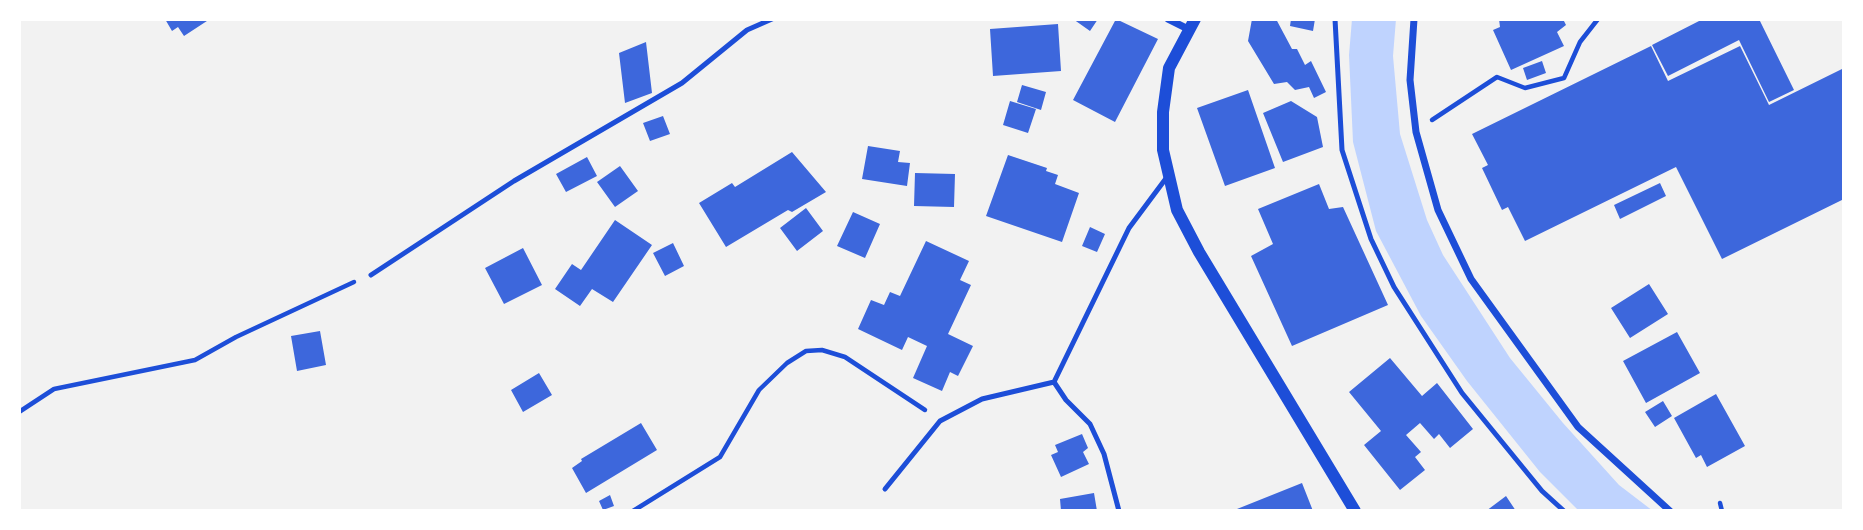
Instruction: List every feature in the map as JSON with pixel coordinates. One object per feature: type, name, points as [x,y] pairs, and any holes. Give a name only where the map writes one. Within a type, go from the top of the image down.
[{"type":"street","points":[[1168,19],[1193,24],[1169,68],[1164,101],[1163,150],[1177,210],[1199,252],[1355,511]]},
{"type":"street","points":[[1414,19],[1410,80],[1416,132],[1438,210],[1471,279],[1578,427],[1670,511]]},
{"type":"lane","points":[[371,275],[514,181],[681,83],[747,30],[772,19]]},
{"type":"lane","points":[[1335,19],[1342,150],[1371,239],[1394,287],[1462,393],[1542,491],[1564,511]]},
{"type":"lane","points":[[1054,382],[1129,228],[1169,174]]},
{"type":"lane","points":[[885,489],[940,421],[982,399],[1054,382]]},
{"type":"lane","points":[[1054,382],[1066,400],[1090,424],[1104,454],[1119,511]]},
{"type":"path","points":[[1416,132],[1497,78],[1525,88],[1564,78],[1580,42],[1598,19]]},
{"type":"path","points":[[19,412],[54,389],[195,360],[322,295],[371,275]]},
{"type":"path","points":[[633,511],[720,457],[759,390],[787,363],[806,351],[822,350],[845,357],[940,421]]},
{"type":"path","points":[[1720,503],[1722,511]]},
{"type":"water","points":[[1352,19],[1396,19],[1393,56],[1400,134],[1427,220],[1443,255],[1510,358],[1563,423],[1619,485],[1653,511],[1579,511],[1540,472],[1467,381],[1421,316],[1376,231],[1353,142],[1349,55]]},
{"type":"building","points":[[165,19],[210,19],[184,36],[178,27],[172,31]]},
{"type":"building","points":[[1073,19],[1098,19],[1090,31]]},
{"type":"building","points":[[1116,19],[1158,39],[1115,122],[1073,100]]},
{"type":"building","points":[[1252,19],[1276,19],[1292,49],[1297,49],[1305,65],[1311,61],[1326,92],[1314,98],[1309,87],[1295,90],[1287,82],[1274,84],[1248,41]]},
{"type":"building","points":[[1291,19],[1315,19],[1313,31],[1290,26]]},
{"type":"building","points":[[1499,19],[1563,19],[1566,25],[1557,32],[1564,46],[1511,70],[1493,30],[1500,27]]},
{"type":"building","points":[[1703,19],[1759,19],[1794,90],[1769,102],[1739,40],[1668,76],[1652,45]]},
{"type":"building","points":[[1058,24],[1061,71],[993,76],[990,29]]},
{"type":"building","points":[[646,42],[652,93],[625,103],[619,53]]},
{"type":"building","points":[[1651,46],[1668,81],[1740,46],[1769,105],[1842,69],[1844,199],[1722,259],[1676,167],[1525,241],[1508,207],[1502,210],[1482,168],[1488,165],[1472,134]]},
{"type":"building","points":[[1542,61],[1546,73],[1527,80],[1523,68]]},
{"type":"building","points":[[1022,85],[1046,92],[1041,110],[1017,102]]},
{"type":"building","points":[[1248,90],[1275,168],[1225,186],[1197,108]]},
{"type":"building","points":[[1010,101],[1036,109],[1028,133],[1003,125]]},
{"type":"building","points":[[1291,101],[1317,117],[1323,147],[1283,162],[1263,113]]},
{"type":"building","points":[[663,116],[670,134],[650,141],[643,123]]},
{"type":"building","points":[[868,146],[900,151],[898,162],[910,163],[907,186],[862,179]]},
{"type":"building","points":[[792,152],[826,192],[792,212],[788,210],[726,247],[699,203],[732,183],[735,187]]},
{"type":"building","points":[[1008,155],[1047,168],[1046,171],[1058,175],[1055,184],[1079,193],[1062,242],[986,216]]},
{"type":"building","points":[[587,157],[597,176],[566,192],[556,174]]},
{"type":"building","points":[[620,166],[638,191],[615,207],[597,182]]},
{"type":"building","points":[[915,173],[955,174],[954,207],[914,206]]},
{"type":"building","points":[[1660,183],[1666,196],[1620,219],[1614,205]]},
{"type":"building","points":[[1319,184],[1329,209],[1343,207],[1388,305],[1292,346],[1251,256],[1273,244],[1258,209]]},
{"type":"building","points":[[806,208],[823,231],[797,251],[780,228]]},
{"type":"building","points":[[853,212],[880,224],[865,258],[837,246]]},
{"type":"building","points":[[615,220],[652,245],[613,302],[592,289],[580,306],[555,289],[572,264],[581,270]]},
{"type":"building","points":[[1090,227],[1105,234],[1097,252],[1082,246]]},
{"type":"building","points":[[926,241],[969,261],[960,280],[971,285],[948,334],[973,346],[958,376],[950,372],[942,391],[913,378],[927,346],[908,337],[902,350],[858,329],[871,300],[884,305],[890,292],[900,296]]},
{"type":"building","points":[[673,243],[684,266],[665,276],[653,253]]},
{"type":"building","points":[[523,248],[542,285],[504,304],[485,268]]},
{"type":"building","points":[[1649,284],[1668,314],[1630,338],[1611,308]]},
{"type":"building","points":[[320,331],[326,365],[297,371],[291,336]]},
{"type":"building","points":[[1677,332],[1700,373],[1646,403],[1623,361]]},
{"type":"building","points":[[1390,358],[1422,396],[1437,383],[1473,429],[1450,448],[1439,434],[1434,439],[1420,423],[1406,435],[1421,452],[1415,457],[1425,470],[1400,490],[1364,445],[1381,431],[1349,392]]},
{"type":"building","points":[[539,373],[552,395],[523,412],[511,390]]},
{"type":"building","points":[[1716,394],[1745,446],[1707,467],[1701,455],[1696,458],[1674,418]]},
{"type":"building","points":[[1663,401],[1672,416],[1655,427],[1645,412]]},
{"type":"building","points":[[641,423],[657,450],[586,493],[572,468],[582,461],[581,459]]},
{"type":"building","points":[[1082,434],[1088,448],[1083,452],[1089,464],[1061,477],[1051,455],[1058,452],[1055,445]]},
{"type":"building","points":[[1302,483],[1313,511],[1232,511]]},
{"type":"building","points":[[1094,493],[1097,511],[1061,511],[1060,499]]},
{"type":"building","points":[[610,495],[614,506],[603,510],[599,501]]},
{"type":"building","points":[[1506,496],[1516,511],[1486,511]]}]
